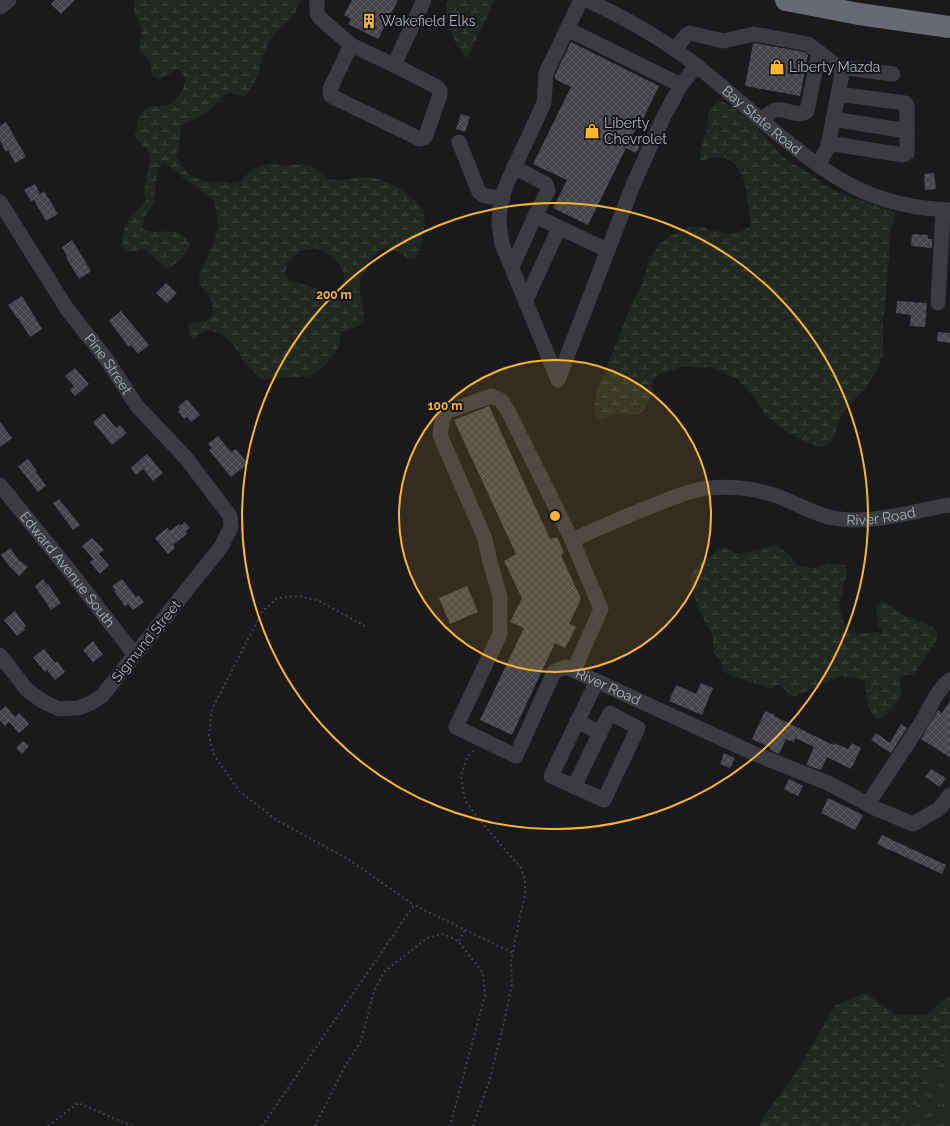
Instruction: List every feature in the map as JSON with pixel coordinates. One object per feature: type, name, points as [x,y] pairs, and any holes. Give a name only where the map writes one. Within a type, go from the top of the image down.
[{"type":"highway","points":[[786,0],[859,14],[950,27]]},
{"type":"street","points":[[0,7],[9,0]]},
{"type":"street","points":[[317,0],[317,13],[321,19],[351,45],[440,89],[440,95],[426,135],[423,138],[418,138],[331,96],[330,89],[351,45]]},
{"type":"street","points":[[394,65],[424,0]]},
{"type":"street","points":[[581,0],[545,74],[544,103],[508,181],[500,208],[500,236],[502,244],[558,380],[636,178],[664,116],[681,84],[696,66]]},
{"type":"street","name":"Bay State Road","points":[[587,0],[643,29],[675,50],[762,121],[818,164],[844,181],[874,196],[898,203],[946,210]]},
{"type":"street","points":[[566,29],[681,84]]},
{"type":"street","points":[[675,50],[686,35],[690,33],[723,41],[754,34],[808,44],[841,69],[842,73],[828,143],[818,164]]},
{"type":"street","points":[[762,121],[774,110],[799,114],[804,113],[807,110],[819,52]]},
{"type":"street","points":[[841,69],[847,68],[893,74]]},
{"type":"street","points":[[828,143],[905,155],[907,153],[908,107],[905,103],[838,94]]},
{"type":"street","points":[[833,118],[907,131]]},
{"type":"street","points":[[459,142],[480,194],[503,198]]},
{"type":"street","points":[[512,267],[535,216],[548,194],[548,188],[544,183],[514,167]]},
{"type":"street","name":"Pine Street","points":[[0,202],[68,309],[107,360],[137,406],[186,458],[230,516]]},
{"type":"street","points":[[938,303],[946,210]]},
{"type":"street","points":[[535,216],[607,250]]},
{"type":"street","points":[[526,300],[559,228]]},
{"type":"street","points":[[572,540],[509,413],[501,400],[491,396],[446,412],[442,421],[440,435],[485,539],[500,597],[500,634],[456,727],[516,756],[554,672],[566,667],[574,670]]},
{"type":"street","name":"Edward Avenue South","points":[[0,485],[73,575],[134,654]]},
{"type":"street","name":"River Road","points":[[950,505],[859,521],[817,514],[778,496],[752,489],[728,487],[706,488],[682,494],[572,540],[601,609],[574,670],[753,753],[828,784],[868,804],[914,824],[939,809],[950,795]]},
{"type":"street","name":"Sigmund Street","points":[[0,655],[28,690],[44,702],[59,709],[78,708],[91,703],[102,696],[134,654],[221,547],[231,527],[230,516]]},
{"type":"street","points":[[868,804],[940,689],[950,680]]},
{"type":"street","points":[[574,787],[610,713],[638,728],[604,800],[574,787],[551,776],[597,681]]},
{"type":"street","points":[[577,721],[600,733]]},
{"type":"path","points":[[365,626],[319,601],[299,596],[277,598],[262,612],[212,709],[209,736],[214,755],[240,791],[278,822],[348,859],[414,905],[513,952]]},
{"type":"path","points":[[473,1126],[489,1082],[505,1018],[512,984],[511,962],[526,895],[525,880],[520,868],[477,817],[465,800],[461,776],[467,757],[484,741]]},
{"type":"path","points":[[262,1126],[414,905]]},
{"type":"path","points":[[458,941],[466,930]]},
{"type":"path","points":[[315,1126],[345,1066],[361,1042],[374,991],[384,972],[427,938],[444,934],[458,941],[483,972],[485,995],[450,1126]]},
{"type":"path","points":[[48,1126],[78,1103],[132,1126]]},
{"type":"green space","points":[[135,0],[301,0],[294,14],[268,44],[256,79],[244,97],[229,93],[208,112],[181,126],[179,148],[176,155],[177,159],[187,173],[213,184],[222,181],[230,183],[241,181],[250,171],[258,167],[272,164],[302,164],[311,166],[327,178],[333,180],[366,177],[390,183],[412,198],[423,212],[425,221],[421,248],[415,259],[406,257],[389,249],[380,251],[372,256],[360,284],[364,321],[358,326],[342,332],[338,348],[329,361],[308,377],[261,379],[243,361],[239,352],[222,334],[207,331],[199,334],[194,339],[190,336],[188,325],[209,318],[213,308],[207,294],[199,284],[199,277],[215,238],[218,221],[217,212],[211,198],[188,182],[167,164],[163,163],[158,170],[153,204],[145,217],[143,229],[148,231],[174,232],[183,235],[189,242],[189,248],[175,264],[167,268],[142,249],[130,252],[124,249],[122,240],[128,219],[146,200],[144,192],[150,155],[135,136],[138,119],[141,113],[147,108],[165,106],[174,101],[180,95],[185,84],[184,76],[176,69],[161,79],[157,79],[152,75],[151,65],[147,58],[140,52],[139,48],[142,29],[135,15]],"holes":[[[313,248],[328,254],[341,266],[344,277],[341,287],[331,291],[324,291],[289,280],[285,271],[288,262],[300,251]]]},
{"type":"green space","points":[[447,0],[495,0],[467,59],[450,31],[446,16]]},
{"type":"green space","points":[[719,101],[726,103],[754,124],[787,160],[812,175],[824,185],[839,193],[895,213],[891,232],[883,326],[883,356],[866,388],[846,408],[840,418],[832,442],[823,447],[811,444],[788,433],[764,414],[749,391],[734,377],[711,367],[681,367],[658,375],[653,381],[650,400],[644,410],[637,415],[615,414],[602,420],[597,417],[595,412],[597,391],[633,301],[641,287],[648,264],[657,247],[668,237],[690,227],[703,227],[709,230],[730,234],[740,232],[751,226],[745,182],[736,164],[725,158],[709,158],[701,161],[700,152],[708,126],[709,113],[713,106]]},
{"type":"green space","points":[[776,545],[788,554],[798,565],[813,568],[830,564],[845,565],[847,572],[839,606],[845,627],[847,629],[858,634],[875,632],[885,634],[878,625],[876,607],[882,602],[890,605],[914,620],[929,625],[938,634],[934,645],[915,673],[903,675],[900,678],[901,694],[896,703],[882,718],[876,719],[870,711],[863,680],[841,676],[793,697],[790,696],[780,684],[770,688],[731,676],[723,671],[721,662],[714,653],[712,634],[702,616],[690,585],[689,578],[700,563],[723,547],[741,554]]},
{"type":"green space","points":[[866,993],[895,1014],[928,1014],[950,995],[950,1126],[759,1126],[799,1068],[836,1005]]},
{"type":"green space","points":[[950,1044],[950,1126],[904,1126]]},
{"type":"building","points":[[55,0],[75,0],[61,14],[51,4]]},
{"type":"building","name":"Wakefield Elks","points":[[352,0],[398,0],[378,39],[348,24],[351,19],[344,15]]},
{"type":"building","name":"Liberty Chevrolet","points":[[571,42],[659,86],[641,123],[639,122],[631,139],[641,144],[636,153],[626,148],[588,225],[553,208],[567,180],[533,164],[571,87],[555,79],[555,75]]},
{"type":"building","name":"Liberty Mazda","points":[[754,43],[804,52],[808,55],[800,96],[745,86]]},
{"type":"building","points":[[461,114],[470,117],[465,132],[456,129]]},
{"type":"building","points":[[6,122],[26,157],[15,163],[8,150],[6,152],[0,141],[0,126]]},
{"type":"building","points":[[934,173],[936,189],[925,190],[924,174]]},
{"type":"building","points":[[35,184],[40,194],[44,191],[58,214],[46,221],[34,200],[31,201],[24,190]]},
{"type":"building","points":[[912,234],[928,235],[928,239],[932,239],[932,248],[911,246]]},
{"type":"building","points":[[72,240],[91,271],[79,279],[62,247]]},
{"type":"building","points":[[166,283],[177,293],[167,303],[156,293]]},
{"type":"building","points":[[22,296],[42,329],[30,337],[8,305]]},
{"type":"building","points":[[897,301],[927,303],[925,327],[910,326],[911,315],[896,313]]},
{"type":"building","points":[[121,311],[149,345],[138,354],[131,345],[129,347],[109,321]]},
{"type":"building","points":[[938,332],[950,333],[950,343],[937,341]]},
{"type":"building","points":[[75,368],[89,384],[75,396],[70,390],[74,386],[65,376]]},
{"type":"building","points":[[187,399],[200,415],[191,422],[187,417],[184,419],[178,411],[180,410],[178,407]]},
{"type":"building","points":[[489,406],[550,539],[557,537],[564,553],[561,555],[581,599],[569,624],[576,627],[565,648],[555,643],[512,735],[480,720],[524,628],[510,622],[522,598],[504,561],[516,554],[454,420]]},
{"type":"building","points":[[104,413],[116,428],[120,425],[127,433],[112,445],[93,422]]},
{"type":"building","points":[[0,422],[12,438],[0,447]]},
{"type":"building","points":[[218,436],[231,452],[236,449],[248,464],[231,477],[209,450],[212,448],[208,444]]},
{"type":"building","points":[[147,454],[163,473],[153,481],[143,469],[136,475],[131,468]]},
{"type":"building","points":[[28,459],[46,486],[38,492],[18,466]]},
{"type":"building","points":[[59,499],[80,525],[73,530],[53,503]]},
{"type":"building","points":[[185,522],[190,528],[186,531],[187,534],[173,545],[175,548],[168,554],[155,538],[167,528],[170,531],[179,524],[180,526]]},
{"type":"building","points":[[92,538],[104,550],[99,554],[109,565],[100,574],[90,562],[93,559],[82,546]]},
{"type":"building","points":[[10,548],[19,560],[28,567],[19,576],[1,555]]},
{"type":"building","points":[[43,579],[61,603],[51,610],[35,586]]},
{"type":"building","points":[[122,579],[136,597],[138,595],[144,602],[133,610],[128,604],[125,606],[112,586]]},
{"type":"building","points":[[467,586],[478,612],[450,624],[439,598]]},
{"type":"building","points":[[15,611],[26,626],[24,628],[25,630],[17,636],[4,620]]},
{"type":"building","points":[[93,641],[103,655],[93,662],[83,650]]},
{"type":"building","points":[[44,649],[55,663],[57,661],[65,672],[55,680],[47,670],[45,672],[33,657]]},
{"type":"building","points":[[701,683],[713,688],[702,715],[669,701],[676,685],[696,694]]},
{"type":"building","points":[[950,701],[950,757],[921,739],[938,710],[942,713]]},
{"type":"building","points":[[6,706],[15,717],[19,713],[29,724],[19,733],[9,722],[5,726],[0,720],[0,711]]},
{"type":"building","points":[[765,711],[833,745],[834,743],[848,749],[852,743],[861,748],[851,769],[827,757],[821,770],[806,765],[814,747],[795,738],[794,742],[786,739],[779,754],[770,750],[771,748],[752,739]]},
{"type":"building","points":[[901,724],[907,728],[891,753],[871,740],[876,733],[890,743]]},
{"type":"building","points":[[23,741],[29,746],[22,754],[16,748]]},
{"type":"building","points":[[724,753],[735,758],[730,768],[720,764]]},
{"type":"building","points":[[931,769],[946,778],[940,787],[925,777]]},
{"type":"building","points":[[789,779],[803,786],[798,796],[784,789]]},
{"type":"building","points":[[828,798],[863,815],[855,830],[821,813]]},
{"type":"building","points":[[882,835],[946,865],[942,874],[877,844]]},
{"type":"place","name":"Wakefield Elks","points":[[369,21]]},
{"type":"place","name":"Liberty Mazda","points":[[777,67]]},
{"type":"place","name":"Liberty Chevrolet","points":[[592,131]]}]
